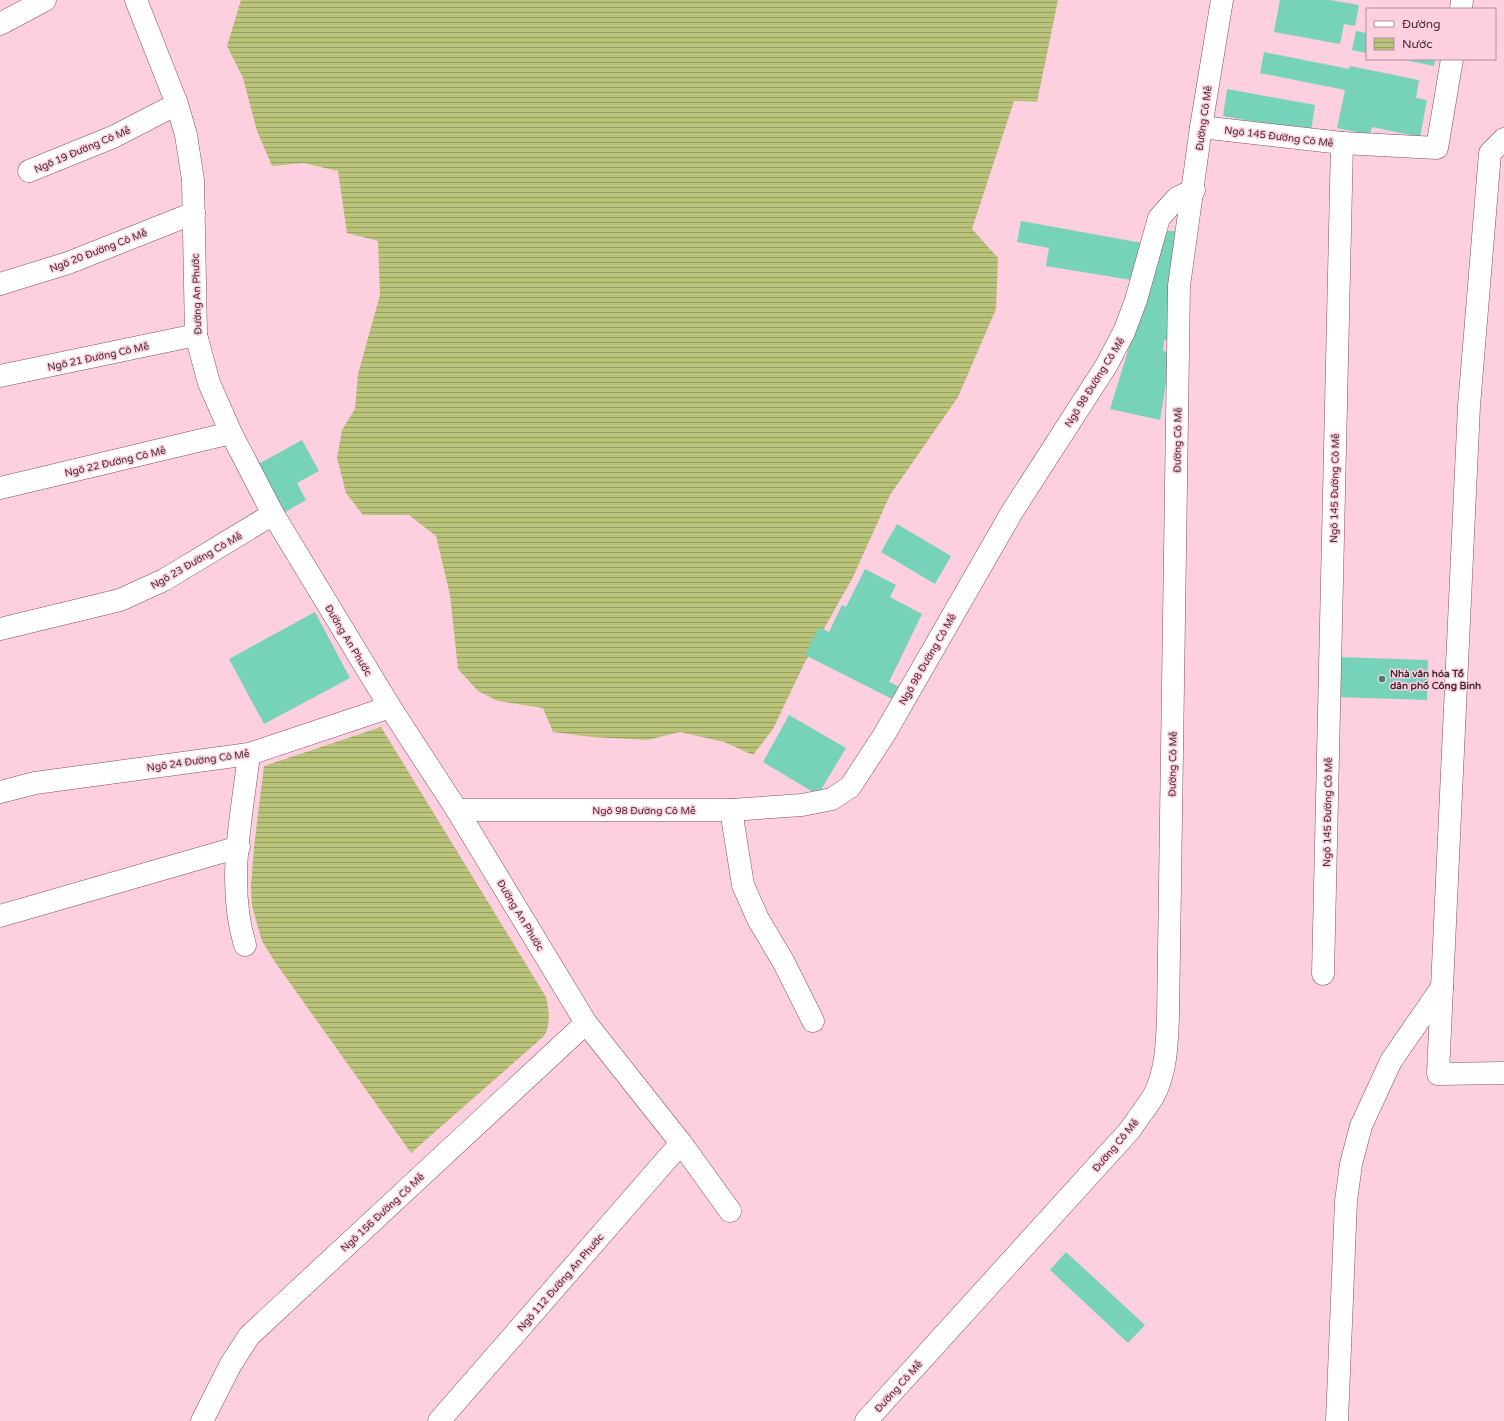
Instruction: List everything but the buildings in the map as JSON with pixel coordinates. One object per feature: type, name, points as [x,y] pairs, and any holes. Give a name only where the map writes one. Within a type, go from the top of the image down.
[{"type":"street","points":[[0,24],[44,0]]},
{"type":"street","name":"Đường An Phước","points":[[136,0],[177,104],[186,135],[192,173],[194,213],[196,336],[209,383],[231,433],[273,514],[390,707],[457,810],[586,1022],[681,1142],[730,1211]]},
{"type":"street","name":"Đường Cô Mễ","points":[[866,1421],[1130,1130],[1160,1082],[1166,1046],[1168,1018],[1179,286],[1194,190],[1201,127],[1222,0]]},
{"type":"street","points":[[1342,143],[1437,148],[1452,60]]},
{"type":"street","name":"Ngõ 19 Đường Cô Mễ","points":[[29,171],[113,137],[177,104]]},
{"type":"street","name":"Ngõ 145 Đường Cô Mễ","points":[[1201,127],[1342,143],[1323,974]]},
{"type":"street","points":[[1504,139],[1490,153],[1469,406],[1438,1074],[1504,1073]]},
{"type":"street","name":"Ngõ 98 Đường Cô Mễ","points":[[457,810],[731,810],[802,805],[832,799],[850,787],[884,735],[1012,512],[1106,366],[1124,332],[1136,300],[1159,218],[1177,198],[1194,190]]},
{"type":"street","name":"Ngõ 20 Đường Cô Mễ","points":[[0,284],[68,263],[194,213]]},
{"type":"street","name":"Ngõ 21 Đường Cô Mễ","points":[[0,376],[196,336]]},
{"type":"street","name":"Ngõ 22 Đường Cô Mễ","points":[[0,488],[231,433]]},
{"type":"street","name":"Ngõ 23 Đường Cô Mễ","points":[[0,629],[120,600],[164,580],[273,514]]},
{"type":"street","name":"Ngõ 24 Đường Cô Mễ","points":[[0,792],[35,783],[249,754],[390,707]]},
{"type":"street","points":[[245,945],[240,928],[235,887],[249,754]]},
{"type":"street","points":[[731,810],[743,885],[758,919],[783,960],[813,1021]]},
{"type":"street","points":[[0,916],[239,847]]},
{"type":"street","points":[[1337,1421],[1346,1201],[1351,1164],[1361,1126],[1391,1061],[1442,987]]},
{"type":"street","name":"Ngõ 156 Đường Cô Mễ","points":[[202,1421],[231,1364],[249,1336],[586,1022]]},
{"type":"street","name":"Ngõ 112 Đường An Phước","points":[[439,1421],[681,1142]]},
{"type":"water","points":[[241,0],[1058,0],[1037,102],[1014,101],[972,229],[998,258],[996,309],[958,397],[890,495],[853,577],[804,664],[773,729],[753,755],[724,742],[680,732],[648,740],[592,737],[553,732],[543,708],[498,701],[478,691],[458,669],[450,595],[436,536],[409,515],[363,515],[346,493],[337,458],[342,430],[355,409],[358,374],[380,295],[378,241],[347,233],[338,171],[303,163],[272,166],[257,131],[243,78],[227,46]]},
{"type":"water","points":[[381,727],[546,997],[549,1012],[548,1027],[544,1036],[411,1153],[275,962],[262,941],[252,906],[251,886],[254,847],[264,766]]},
{"type":"place","name":"Nhà văn hóa Tổ dân phố Công Binh","points":[[1382,679]]}]
